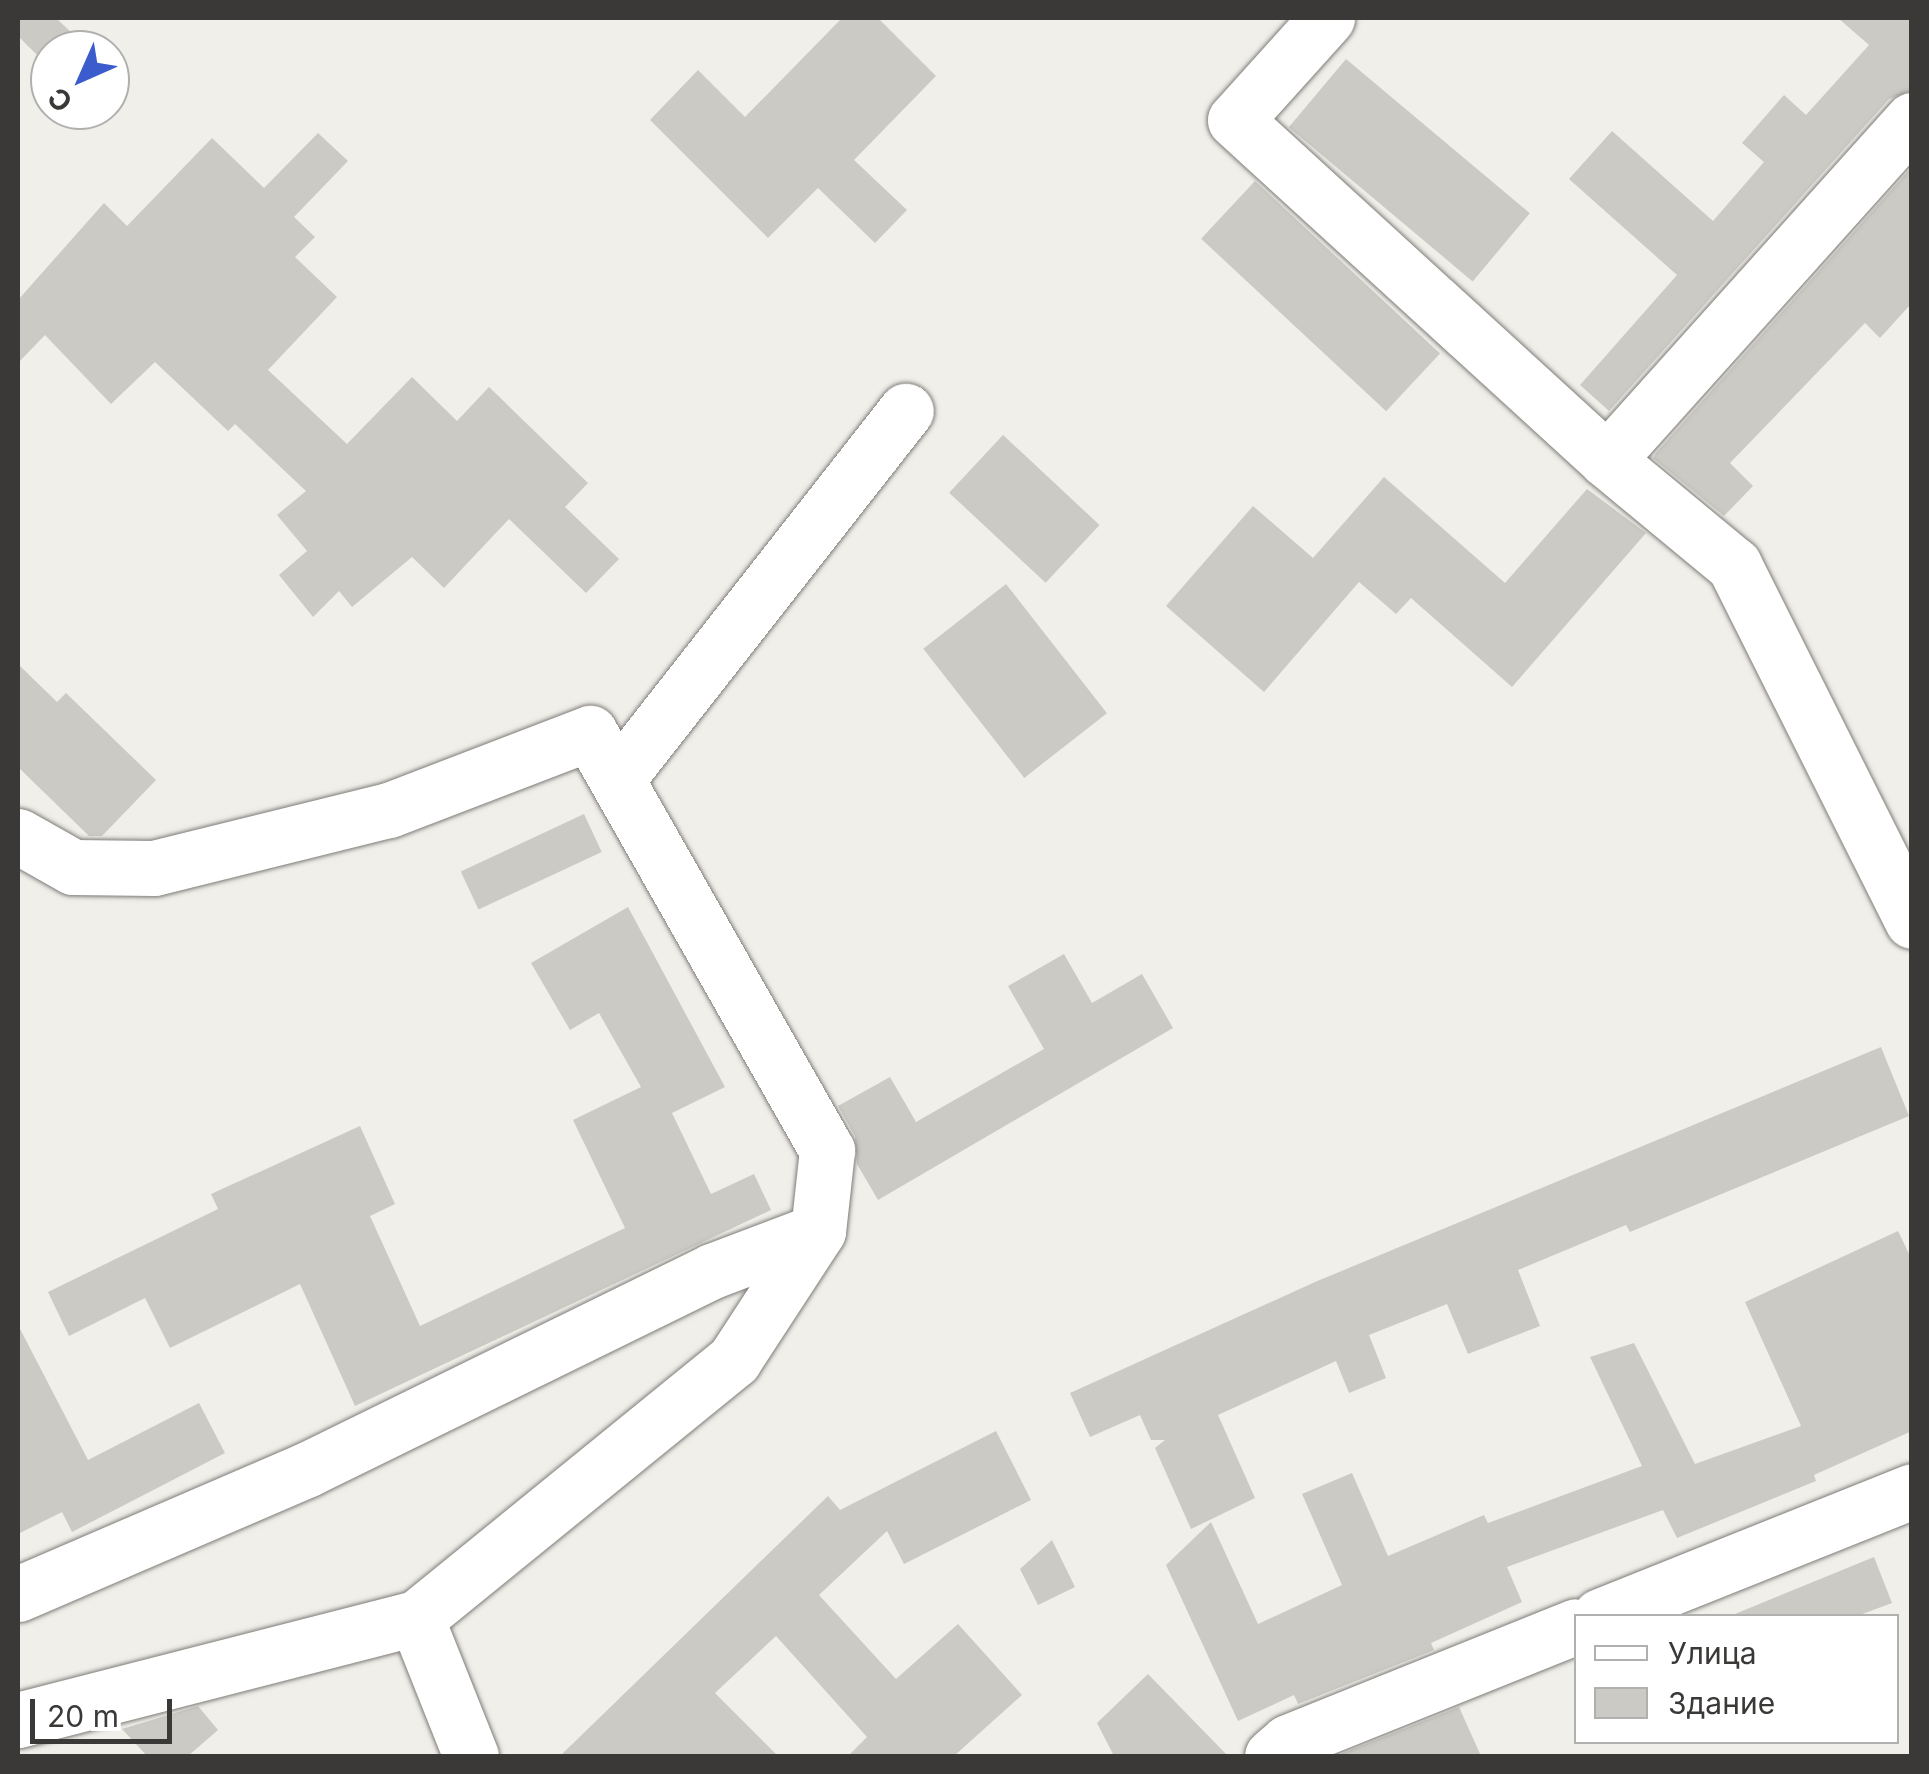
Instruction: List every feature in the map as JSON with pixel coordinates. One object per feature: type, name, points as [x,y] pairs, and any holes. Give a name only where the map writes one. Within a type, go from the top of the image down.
[{"type":"street","points":[[1327,18],[1235,120],[1607,460],[1734,565],[1912,921]]},
{"type":"street","points":[[1607,460],[1912,120]]},
{"type":"street","points":[[617,780],[906,411]]},
{"type":"street","points":[[18,836],[73,867],[154,868],[389,810],[590,732],[827,1150],[818,1231],[734,1360],[416,1618],[18,1720]]},
{"type":"street","points":[[18,1594],[308,1469],[712,1270],[818,1231]]},
{"type":"street","points":[[1605,1614],[1912,1492]]},
{"type":"street","points":[[416,1618],[465,1755]]},
{"type":"street","points":[[1272,1756],[1288,1742],[1574,1627]]},
{"type":"building","points":[[18,18],[56,18],[69,30],[30,30],[30,48],[18,36]]},
{"type":"building","points":[[842,18],[878,18],[936,76],[854,160],[907,210],[875,243],[818,188],[768,238],[650,120],[698,70],[745,117]]},
{"type":"building","points":[[1838,18],[1912,18],[1912,90],[1889,99],[1609,411],[1580,385],[1677,275],[1569,179],[1612,131],[1713,221],[1764,162],[1742,143],[1784,95],[1806,115],[1869,45]]},
{"type":"building","points":[[1346,59],[1530,213],[1473,281],[1289,127]]},
{"type":"building","points":[[318,133],[348,161],[294,217],[315,237],[295,257],[337,297],[268,370],[347,444],[412,377],[457,421],[489,387],[588,483],[565,507],[619,559],[586,593],[509,519],[444,588],[412,557],[352,607],[339,591],[313,617],[279,575],[307,551],[277,515],[306,491],[235,424],[228,431],[155,362],[111,404],[45,335],[18,363],[18,300],[104,203],[127,226],[212,138],[264,188]]},
{"type":"building","points":[[1912,167],[1911,304],[1880,338],[1865,323],[1730,463],[1753,486],[1724,516],[1653,458]]},
{"type":"building","points":[[1255,181],[1440,354],[1386,411],[1201,239]]},
{"type":"building","points":[[1003,435],[1100,525],[1046,583],[949,493]]},
{"type":"building","points":[[1384,477],[1505,583],[1587,489],[1646,533],[1512,687],[1411,598],[1396,614],[1359,582],[1264,692],[1166,606],[1253,506],[1313,558]]},
{"type":"building","points":[[1006,584],[1107,713],[1024,778],[923,649]]},
{"type":"building","points":[[18,664],[57,702],[66,693],[156,780],[102,836],[89,836],[18,767]]},
{"type":"building","points":[[584,814],[602,852],[478,910],[461,871]]},
{"type":"building","points":[[628,907],[725,1087],[672,1113],[711,1194],[754,1174],[771,1210],[355,1406],[300,1284],[170,1348],[145,1298],[69,1336],[48,1292],[218,1209],[211,1194],[360,1126],[395,1204],[370,1216],[420,1326],[625,1228],[573,1120],[641,1087],[599,1013],[570,1030],[531,963]]},
{"type":"building","points":[[1064,954],[1092,1003],[1142,974],[1173,1028],[878,1200],[857,1164],[855,1136],[838,1106],[890,1077],[916,1122],[1044,1049],[1008,986]]},
{"type":"building","points":[[1881,1047],[1909,1116],[1630,1232],[1626,1225],[1518,1270],[1540,1326],[1468,1354],[1447,1304],[1369,1335],[1386,1378],[1349,1393],[1336,1361],[1218,1415],[1255,1498],[1191,1529],[1155,1448],[1165,1440],[1151,1440],[1140,1415],[1090,1437],[1070,1393],[1315,1282]]},
{"type":"building","points":[[1898,1231],[1912,1260],[1912,1431],[1814,1475],[1816,1481],[1677,1538],[1663,1510],[1507,1567],[1522,1602],[1431,1643],[1434,1650],[1298,1704],[1294,1695],[1238,1721],[1166,1565],[1211,1522],[1258,1624],[1342,1585],[1302,1494],[1352,1473],[1388,1556],[1484,1515],[1488,1523],[1642,1466],[1590,1357],[1634,1343],[1695,1464],[1801,1426],[1745,1302]]},
{"type":"building","points":[[18,1325],[88,1460],[199,1403],[225,1453],[72,1532],[62,1512],[18,1534]]},
{"type":"building","points":[[996,1431],[1031,1500],[904,1564],[887,1531],[819,1595],[896,1679],[958,1624],[1022,1695],[954,1756],[848,1756],[867,1737],[776,1636],[715,1693],[778,1756],[560,1756],[828,1496],[840,1510]]},
{"type":"building","points":[[1052,1540],[1075,1587],[1038,1605],[1020,1569]]},
{"type":"building","points":[[1874,1557],[1892,1603],[1862,1614],[1735,1614]]},
{"type":"building","points":[[1148,1674],[1228,1756],[1114,1756],[1097,1723]]},
{"type":"building","points":[[198,1706],[218,1730],[188,1756],[147,1756],[122,1729]]},
{"type":"building","points":[[1459,1707],[1481,1756],[1336,1756]]}]
